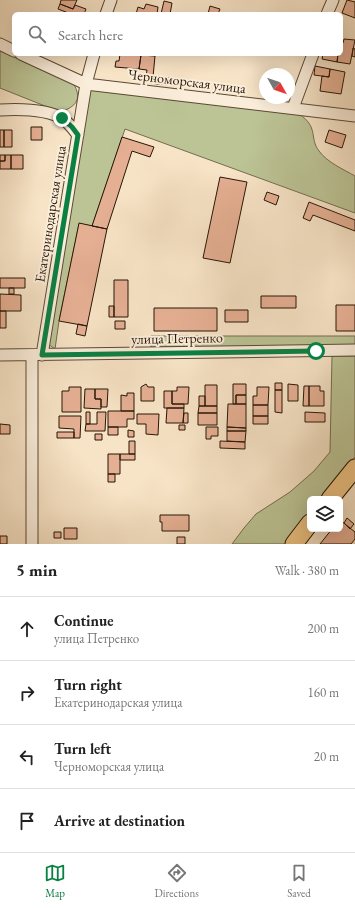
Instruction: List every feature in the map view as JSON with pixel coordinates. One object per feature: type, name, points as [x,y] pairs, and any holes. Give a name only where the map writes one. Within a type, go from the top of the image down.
[{"type":"main road","points":[[332,496],[355,468]]},
{"type":"main road","points":[[294,544],[307,528]]},
{"type":"street","points":[[107,12],[111,0]]},
{"type":"street","points":[[328,12],[332,0]]},
{"type":"street","points":[[0,44],[12,50]]},
{"type":"street","name":"Черноморская улица","points":[[25,56],[86,84],[355,116]]},
{"type":"street","name":"Екатеринодарская улица","points":[[32,544],[37,355],[78,135],[86,84],[93,56]]},
{"type":"street","points":[[293,108],[312,56]]},
{"type":"street","points":[[0,110],[41,111],[50,113],[62,118],[78,135]]},
{"type":"street","name":"улица Петренко","points":[[0,355],[355,350]]},
{"type":"green space","points":[[0,51],[73,83],[78,98],[74,105],[60,112],[0,88]]},
{"type":"green space","points":[[89,88],[299,114],[309,123],[314,142],[319,151],[327,159],[355,176],[355,213],[125,129],[92,226],[79,224],[59,321],[55,349],[48,344]]},
{"type":"green space","points":[[151,336],[355,336],[355,346],[151,347]]},
{"type":"green space","points":[[332,356],[355,356],[355,457],[323,496],[307,496],[307,517],[286,544],[232,544],[256,514],[290,492],[314,471],[330,452]]},
{"type":"building","points":[[61,0],[77,0],[73,9],[60,4]]},
{"type":"building","points":[[347,0],[355,2],[355,18],[342,12]]},
{"type":"building","points":[[164,1],[172,3],[170,12],[161,12]]},
{"type":"building","points":[[60,4],[73,9],[75,5],[86,9],[85,12],[66,12],[58,9]]},
{"type":"building","points":[[146,4],[158,7],[157,12],[137,12],[138,7],[144,9]]},
{"type":"building","points":[[210,6],[220,9],[219,12],[208,12]]},
{"type":"building","points":[[344,39],[355,40],[350,64],[337,62],[338,56],[343,56]]},
{"type":"building","points":[[353,48],[355,49],[355,57],[352,56]]},
{"type":"building","points":[[120,56],[141,56],[139,69],[115,67],[116,61],[119,61]]},
{"type":"building","points":[[141,56],[155,56],[153,77],[146,76],[147,70],[139,69]]},
{"type":"building","points":[[323,56],[338,56],[337,62],[322,59]]},
{"type":"building","points":[[315,66],[330,69],[329,77],[314,75]]},
{"type":"building","points":[[330,69],[345,72],[341,94],[320,91],[322,76],[329,77]]},
{"type":"building","points":[[157,76],[171,78],[171,85],[157,84]]},
{"type":"building","points":[[152,79],[157,79],[157,84],[151,83]]},
{"type":"building","points":[[31,127],[42,127],[42,140],[31,140]]},
{"type":"building","points":[[0,130],[4,130],[4,147],[0,147]]},
{"type":"building","points":[[4,130],[12,130],[12,147],[4,147]]},
{"type":"building","points":[[329,130],[346,135],[342,148],[325,142]]},
{"type":"building","points":[[122,137],[154,147],[150,157],[132,151],[107,229],[92,226]]},
{"type":"building","points":[[0,155],[5,155],[5,161],[0,161]]},
{"type":"building","points":[[5,155],[11,155],[11,169],[0,169],[0,161],[5,161]]},
{"type":"building","points":[[11,155],[23,155],[23,169],[11,169]]},
{"type":"building","points":[[220,177],[247,182],[230,263],[203,258]]},
{"type":"building","points":[[267,192],[279,196],[276,205],[264,200]]},
{"type":"building","points":[[309,202],[355,220],[355,231],[313,215],[310,221],[303,218]]},
{"type":"building","points":[[79,223],[107,229],[87,326],[59,321]]},
{"type":"building","points":[[0,278],[25,278],[25,288],[0,288]]},
{"type":"building","points":[[114,280],[128,280],[128,317],[114,317]]},
{"type":"building","points":[[9,288],[14,288],[14,294],[9,294]]},
{"type":"building","points":[[0,294],[21,295],[21,311],[0,311]]},
{"type":"building","points":[[261,296],[296,296],[296,308],[261,308]]},
{"type":"building","points":[[336,305],[355,305],[355,331],[336,331]]},
{"type":"building","points":[[109,306],[114,306],[114,317],[109,317]]},
{"type":"building","points":[[154,308],[217,308],[217,331],[154,331]]},
{"type":"building","points":[[225,310],[248,310],[248,322],[225,322]]},
{"type":"building","points":[[0,311],[6,311],[6,328],[0,328]]},
{"type":"building","points":[[115,321],[125,321],[125,329],[115,329]]},
{"type":"building","points":[[78,324],[87,326],[85,336],[76,334]]},
{"type":"building","points":[[275,383],[282,383],[282,390],[275,390]]},
{"type":"building","points":[[146,384],[148,387],[154,387],[154,401],[141,401],[141,387]]},
{"type":"building","points":[[233,384],[246,384],[246,395],[236,395],[236,404],[233,404]]},
{"type":"building","points":[[288,384],[298,385],[298,401],[288,401]]},
{"type":"building","points":[[205,385],[217,385],[217,406],[205,406]]},
{"type":"building","points":[[304,386],[309,386],[309,406],[303,406]]},
{"type":"building","points":[[309,386],[320,386],[320,391],[324,391],[324,406],[309,406]]},
{"type":"building","points":[[69,387],[81,387],[81,412],[62,412],[62,391],[69,391]]},
{"type":"building","points":[[177,387],[189,387],[188,404],[172,404],[172,391],[177,391]]},
{"type":"building","points":[[257,387],[269,387],[268,405],[253,405],[253,396],[257,396]]},
{"type":"building","points":[[85,389],[95,389],[95,399],[101,399],[101,409],[84,408]]},
{"type":"building","points":[[95,389],[108,389],[107,407],[101,407],[101,399],[95,399]]},
{"type":"building","points":[[275,390],[282,390],[282,413],[275,412]]},
{"type":"building","points":[[164,391],[172,391],[172,404],[184,404],[184,408],[164,408]]},
{"type":"building","points":[[127,393],[134,393],[134,411],[121,411],[121,395],[127,396]]},
{"type":"building","points":[[236,395],[246,395],[246,404],[236,404]]},
{"type":"building","points":[[199,396],[205,396],[205,406],[199,406]]},
{"type":"building","points":[[228,404],[246,404],[246,428],[227,427]]},
{"type":"building","points":[[253,405],[268,405],[268,416],[253,416]]},
{"type":"building","points":[[199,406],[217,406],[217,413],[198,413]]},
{"type":"building","points":[[167,408],[184,408],[183,423],[166,423]]},
{"type":"building","points":[[108,411],[134,411],[134,419],[127,419],[127,427],[108,427]]},
{"type":"building","points":[[86,412],[90,412],[90,424],[86,424]]},
{"type":"building","points":[[97,412],[106,412],[105,431],[85,431],[86,424],[97,424]]},
{"type":"building","points":[[305,412],[325,413],[325,422],[305,422]]},
{"type":"building","points":[[184,413],[188,413],[188,423],[183,423]]},
{"type":"building","points":[[198,413],[217,413],[217,425],[198,425]]},
{"type":"building","points":[[137,414],[159,414],[158,435],[146,434],[146,424],[137,424]]},
{"type":"building","points":[[59,416],[81,416],[80,438],[74,438],[74,429],[59,428]]},
{"type":"building","points":[[253,416],[268,416],[268,424],[253,424]]},
{"type":"building","points":[[0,424],[10,425],[10,434],[0,434]]},
{"type":"building","points":[[179,425],[185,425],[185,430],[179,430]]},
{"type":"building","points":[[108,427],[118,427],[118,435],[108,435]]},
{"type":"building","points":[[206,427],[218,427],[218,436],[211,436],[211,439],[206,439]]},
{"type":"building","points":[[227,427],[246,428],[246,431],[227,431]]},
{"type":"building","points":[[128,430],[134,431],[134,437],[128,437]]},
{"type":"building","points":[[227,431],[246,431],[245,442],[227,441]]},
{"type":"building","points":[[57,432],[74,432],[74,438],[57,438]]},
{"type":"building","points":[[95,434],[102,434],[102,440],[95,440]]},
{"type":"building","points":[[129,441],[135,441],[135,454],[129,454]]},
{"type":"building","points":[[220,441],[245,442],[245,449],[220,448]]},
{"type":"building","points":[[108,454],[120,454],[120,474],[108,474]]},
{"type":"building","points":[[120,454],[135,454],[135,460],[120,460]]},
{"type":"building","points":[[108,474],[115,474],[115,482],[108,482]]},
{"type":"building","points":[[160,515],[189,515],[189,531],[162,531]]},
{"type":"building","points":[[347,518],[354,524],[350,529],[344,523]]},
{"type":"building","points":[[343,522],[355,532],[355,539],[351,544],[320,544],[330,532],[343,532]]},
{"type":"building","points":[[64,528],[77,528],[77,539],[64,539]]},
{"type":"building","points":[[54,532],[61,532],[61,538],[54,538]]},
{"type":"building","points":[[0,536],[7,536],[7,544],[0,544]]},
{"type":"building","points":[[177,537],[185,537],[185,544],[177,544]]},
{"type":"route","points":[[62,118],[78,135],[42,355],[316,351]]}]
